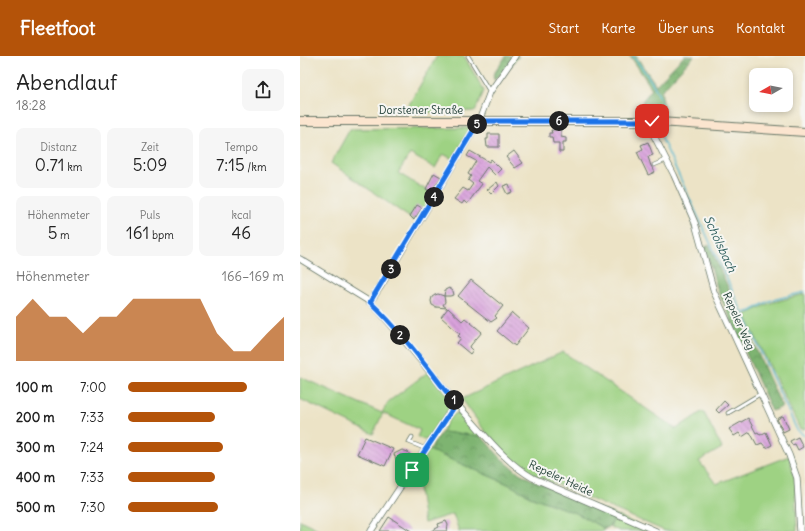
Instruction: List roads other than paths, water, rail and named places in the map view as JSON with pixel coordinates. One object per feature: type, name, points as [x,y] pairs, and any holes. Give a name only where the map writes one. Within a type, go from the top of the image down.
[{"type":"main road","name":"Dorstener Straße","points":[[300,121],[659,122],[805,132]]},
{"type":"street","points":[[370,302],[479,121],[490,92],[515,56]]},
{"type":"street","name":"Repeler Weg","points":[[659,122],[651,130],[695,223],[714,292],[789,455],[797,478],[800,531]]},
{"type":"street","name":"Repeler Heide","points":[[300,259],[370,302],[379,310],[456,404],[504,456],[520,470],[533,478],[656,531]]},
{"type":"street","points":[[371,531],[456,404]]},
{"type":"lane","points":[[468,56],[490,92]]},
{"type":"lane","points":[[654,165],[666,160]]},
{"type":"lane","points":[[728,414],[760,394]]},
{"type":"lane","points":[[412,437],[409,442],[426,449]]},
{"type":"waterway","name":"Schölsbach","points":[[633,56],[649,78],[658,94],[663,111],[663,120]]},
{"type":"waterway","name":"Schölsbach","points":[[663,126],[662,139],[797,430],[805,436]]},
{"type":"waterway","points":[[743,313],[751,311],[769,301],[805,292]]}]
